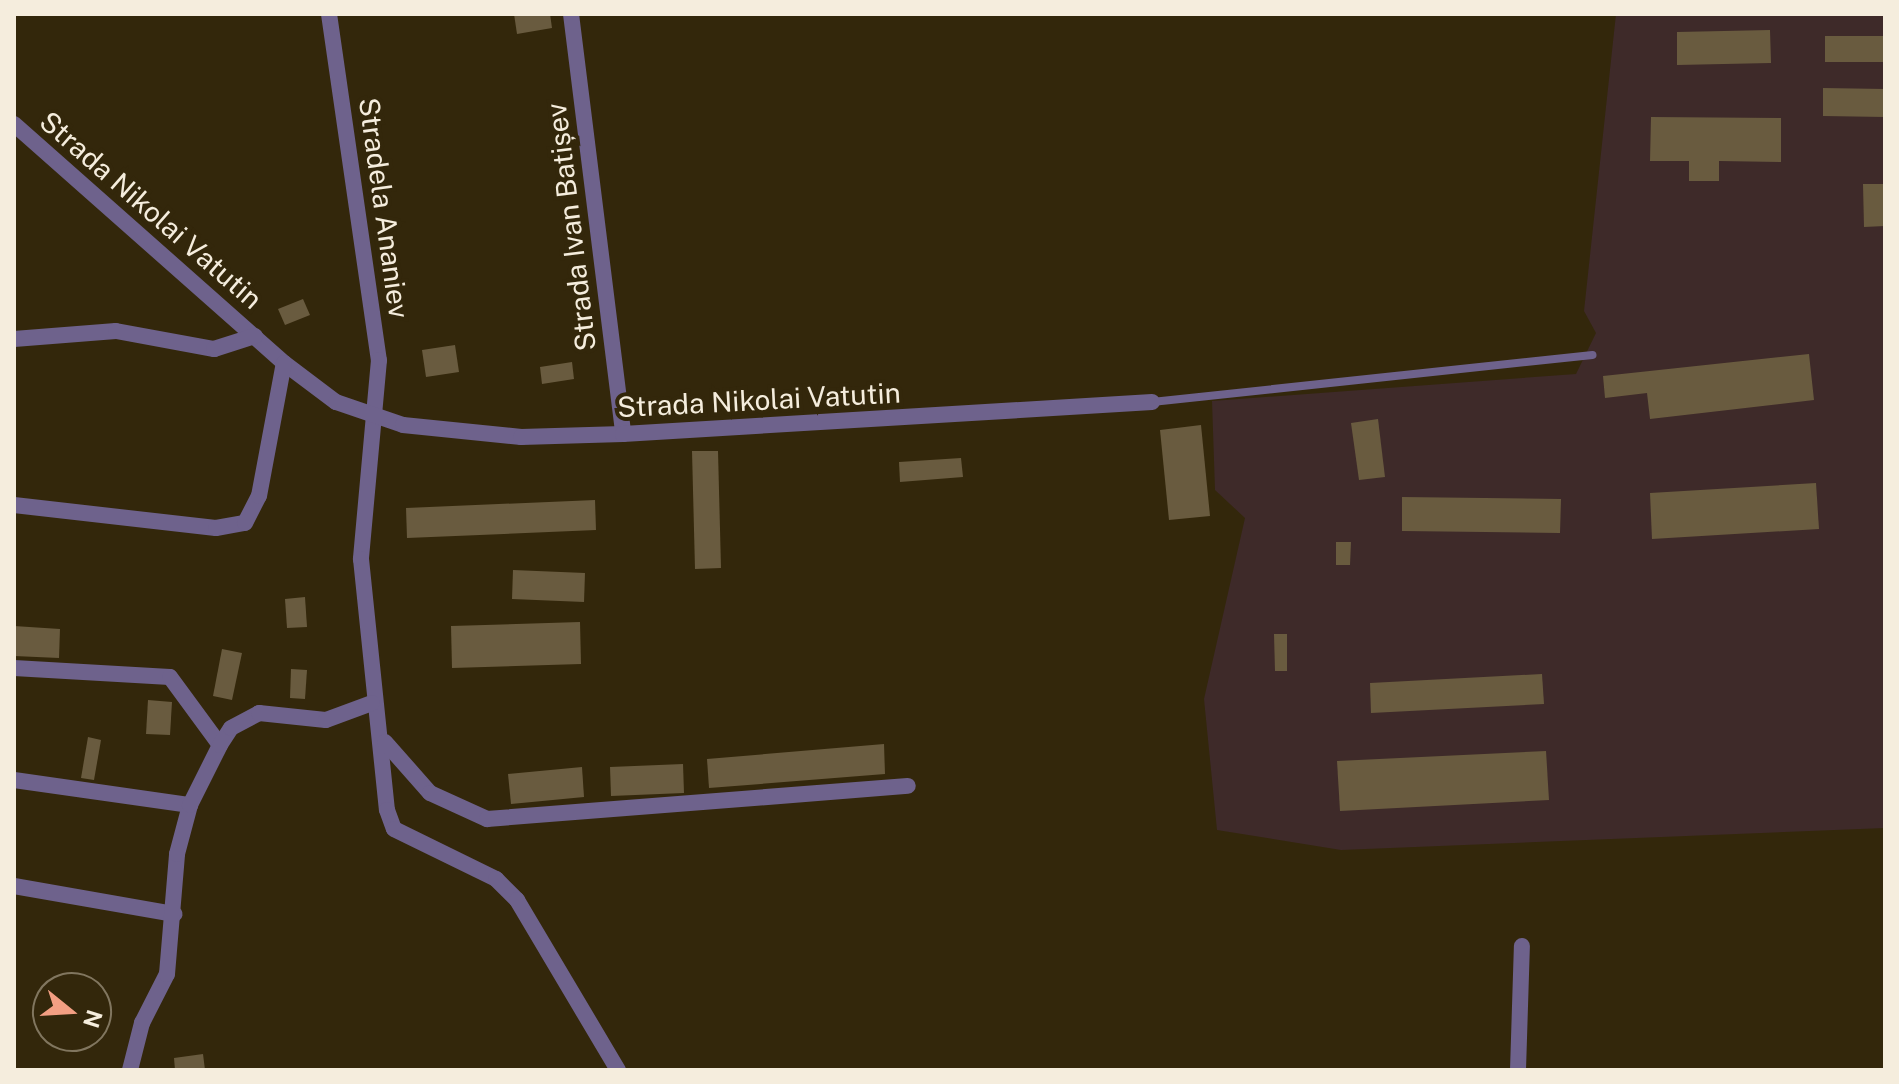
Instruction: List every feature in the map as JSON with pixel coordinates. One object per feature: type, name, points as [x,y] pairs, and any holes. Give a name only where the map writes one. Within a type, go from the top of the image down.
[{"type":"street","name":"Stradela Ananiev","points":[[329,14],[379,360],[374,410]]},
{"type":"street","name":"Strada Ivan Batișev","points":[[571,14],[623,434]]},
{"type":"street","name":"Strada Nikolai Vatutin","points":[[14,124],[284,363],[336,402],[374,410],[403,425],[451,433],[623,434],[1152,402]]},
{"type":"street","points":[[14,339],[116,331],[214,349],[255,336]]},
{"type":"street","points":[[14,505],[216,528],[245,523],[259,496],[284,363]]},
{"type":"street","points":[[374,410],[361,559],[372,703],[384,740],[394,829],[496,879],[517,900],[618,1070]]},
{"type":"street","points":[[14,668],[170,677],[220,745]]},
{"type":"street","points":[[130,1070],[132,1048],[167,974],[175,914],[177,854],[190,805],[231,728],[259,713],[326,720],[372,703]]},
{"type":"street","points":[[384,740],[430,793],[487,819],[908,786]]},
{"type":"street","points":[[14,780],[190,805]]},
{"type":"street","points":[[14,886],[175,914]]},
{"type":"street","points":[[1518,1070],[1522,946]]},
{"type":"lane","points":[[1152,402],[1592,355]]},
{"type":"shaded area","points":[[1616,14],[1885,14],[1885,828],[1341,850],[1217,830],[1204,699],[1245,518],[1215,490],[1212,401],[1576,374],[1596,333],[1584,311]]},
{"type":"building","points":[[514,14],[550,14],[552,28],[517,34]]},
{"type":"building","points":[[1770,30],[1771,63],[1677,65],[1677,32]]},
{"type":"building","points":[[1825,36],[1885,36],[1885,62],[1825,62]]},
{"type":"building","points":[[1823,88],[1885,89],[1885,117],[1823,116]]},
{"type":"building","points":[[1651,117],[1781,118],[1781,162],[1719,161],[1719,181],[1689,181],[1689,161],[1650,161]]},
{"type":"building","points":[[1863,184],[1885,184],[1885,226],[1864,227]]},
{"type":"building","points":[[303,299],[310,315],[285,325],[278,309]]},
{"type":"building","points":[[455,345],[459,372],[426,377],[422,350]]},
{"type":"building","points":[[1809,354],[1814,400],[1650,419],[1647,393],[1605,398],[1603,376]]},
{"type":"building","points":[[572,362],[574,379],[542,384],[540,367]]},
{"type":"building","points":[[1378,419],[1385,477],[1359,480],[1351,423]]},
{"type":"building","points":[[1201,425],[1210,516],[1169,520],[1160,430]]},
{"type":"building","points":[[692,451],[718,451],[721,568],[695,569]]},
{"type":"building","points":[[961,458],[963,477],[900,482],[899,462]]},
{"type":"building","points":[[1816,483],[1819,529],[1652,539],[1650,493]]},
{"type":"building","points":[[1402,497],[1561,499],[1560,533],[1402,531]]},
{"type":"building","points":[[595,500],[596,530],[407,538],[406,508]]},
{"type":"building","points":[[1336,542],[1351,542],[1350,565],[1336,565]]},
{"type":"building","points":[[513,570],[585,573],[584,602],[512,599]]},
{"type":"building","points":[[305,597],[307,627],[287,628],[285,599]]},
{"type":"building","points":[[580,622],[581,664],[452,668],[451,626]]},
{"type":"building","points":[[14,626],[60,629],[59,658],[14,656]]},
{"type":"building","points":[[1274,634],[1287,634],[1287,671],[1275,671]]},
{"type":"building","points":[[222,649],[242,653],[232,700],[213,696]]},
{"type":"building","points":[[291,669],[307,670],[305,699],[290,698]]},
{"type":"building","points":[[1542,674],[1544,704],[1371,713],[1370,683]]},
{"type":"building","points":[[148,700],[172,702],[170,735],[146,734]]},
{"type":"building","points":[[88,737],[101,740],[94,780],[81,778]]},
{"type":"building","points":[[884,744],[885,774],[709,788],[707,759]]},
{"type":"building","points":[[1546,751],[1549,800],[1340,811],[1337,761]]},
{"type":"building","points":[[683,764],[684,793],[611,796],[610,767]]},
{"type":"building","points":[[582,767],[584,797],[511,804],[508,774]]},
{"type":"building","points":[[203,1054],[205,1070],[175,1070],[174,1058]]}]
